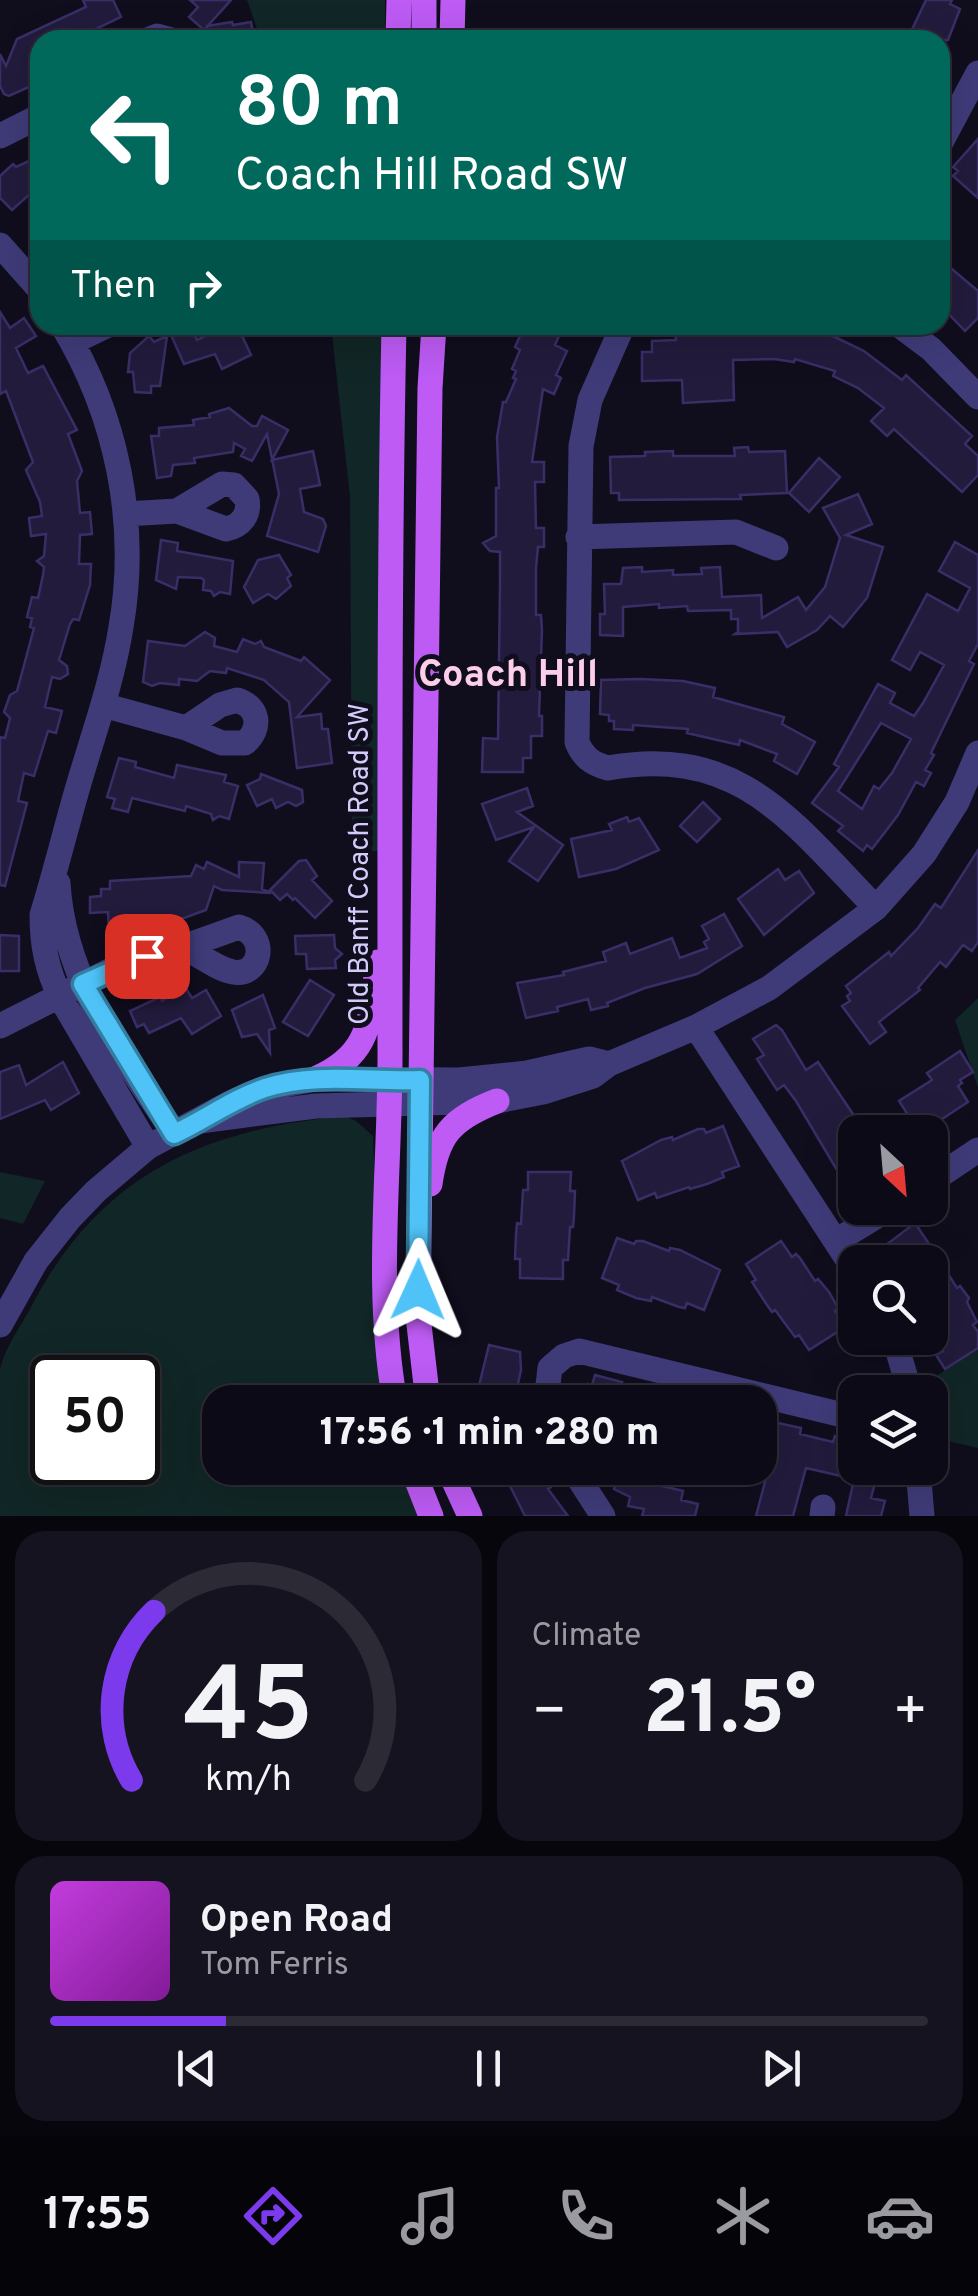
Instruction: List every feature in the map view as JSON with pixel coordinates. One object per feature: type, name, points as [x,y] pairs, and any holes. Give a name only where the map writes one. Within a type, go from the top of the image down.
[{"type":"main road","points":[[398,30],[399,0]]},
{"type":"main road","points":[[424,0],[424,30]]},
{"type":"main road","points":[[452,30],[453,0]]},
{"type":"main road","name":"Old Banff Coach Road SW","points":[[392,1385],[384,1277],[390,1094],[394,335]]},
{"type":"main road","points":[[426,335],[430,388]]},
{"type":"main road","points":[[426,1385],[418,1327],[418,1264],[433,335]]},
{"type":"main road","points":[[315,1079],[337,1070],[353,1057],[361,1042],[368,1022],[390,888]]},
{"type":"main road","points":[[418,1264],[438,1147],[468,1112],[497,1101]]},
{"type":"main road","points":[[419,1485],[432,1516]]},
{"type":"main road","points":[[456,1485],[470,1516]]},
{"type":"street","points":[[950,126],[977,77]]},
{"type":"street","points":[[0,136],[30,121]]},
{"type":"street","points":[[0,245],[30,279]]},
{"type":"street","points":[[69,335],[91,378],[112,436],[128,551],[121,628],[56,869],[71,990],[148,1147]]},
{"type":"street","points":[[619,335],[590,400],[581,446],[576,742],[584,756],[608,768],[664,761],[708,770],[745,786],[790,819],[876,908]]},
{"type":"street","points":[[912,335],[978,397]]},
{"type":"street","points":[[125,514],[177,511]]},
{"type":"street","points":[[578,536],[736,532],[776,548]]},
{"type":"street","points":[[103,706],[186,728]]},
{"type":"street","points":[[420,1092],[497,1101],[582,1080],[769,988],[876,908],[924,854],[957,802],[978,753]]},
{"type":"street","points":[[0,1026],[123,964],[183,947]]},
{"type":"street","points":[[71,990],[174,1134]]},
{"type":"street","points":[[696,1027],[838,1245]]},
{"type":"street","points":[[200,1122],[420,1092],[589,1059],[609,1064]]},
{"type":"street","points":[[0,1324],[26,1276],[56,1234],[96,1191],[148,1147],[264,1089],[315,1079],[390,1094]]},
{"type":"street","points":[[948,1170],[978,1150]]},
{"type":"street","points":[[836,1242],[863,1225]]},
{"type":"street","points":[[548,1385],[550,1368],[564,1356],[579,1351],[719,1385]]},
{"type":"street","points":[[777,1399],[838,1414]]},
{"type":"street","points":[[583,1485],[603,1516]]},
{"type":"street","points":[[919,1485],[922,1516]]},
{"type":"green space","points":[[247,0],[385,0],[385,30],[258,30]]},
{"type":"green space","points":[[332,335],[385,335],[382,850],[352,855],[350,497]]},
{"type":"green space","points":[[978,998],[978,1088],[955,1020]]},
{"type":"green space","points":[[345,1116],[373,1136],[383,1385],[202,1385],[202,1485],[407,1485],[418,1516],[0,1516],[0,1371],[12,1339],[57,1263],[88,1224],[122,1193],[159,1168],[244,1133]]},
{"type":"green space","points":[[0,1172],[45,1181],[23,1224],[0,1218]]},
{"type":"green space","points":[[978,1349],[978,1448],[948,1441],[948,1375],[938,1375]]},
{"type":"building","points":[[83,0],[113,0],[121,17],[94,30],[36,30],[86,7]]},
{"type":"building","points":[[190,0],[231,0],[204,30],[189,17],[198,7]]},
{"type":"building","points":[[926,0],[952,0],[950,4],[960,9],[950,35],[950,30],[912,30]]},
{"type":"building","points":[[251,22],[252,30],[208,30],[207,26]]},
{"type":"building","points":[[30,33],[30,87],[9,96],[0,86],[0,54],[6,66],[17,39]]},
{"type":"building","points":[[978,139],[978,198],[953,176],[958,171],[953,167]]},
{"type":"building","points":[[30,161],[30,194],[12,210],[0,198],[0,176],[13,164],[16,167]]},
{"type":"building","points":[[950,267],[978,291],[978,318],[965,331],[950,315]]},
{"type":"building","points":[[0,312],[10,328],[24,318],[30,335],[36,336],[16,348],[28,373],[43,366],[77,430],[68,434],[82,471],[77,481],[80,513],[90,512],[92,534],[80,535],[79,564],[91,564],[90,585],[79,620],[73,619],[70,624],[59,660],[67,666],[68,674],[60,679],[52,677],[45,707],[62,711],[56,733],[48,731],[34,776],[24,773],[18,801],[27,803],[5,886],[0,885],[0,737],[5,738],[10,718],[4,712],[10,695],[17,691],[34,628],[30,627],[32,618],[27,617],[32,597],[38,598],[44,567],[37,561],[44,556],[46,534],[31,536],[29,518],[42,516],[26,470],[33,462],[6,391],[0,394]]},
{"type":"building","points":[[171,335],[194,335],[197,340],[207,335],[242,335],[251,355],[222,369],[215,354],[184,364]]},
{"type":"building","points":[[520,335],[559,335],[555,345],[567,351],[556,375],[561,378],[554,394],[543,389],[532,462],[544,462],[544,482],[535,482],[536,528],[544,528],[544,547],[538,547],[536,568],[536,615],[541,615],[542,630],[542,736],[531,736],[531,758],[523,758],[523,772],[482,772],[483,738],[498,739],[500,584],[500,552],[490,551],[483,543],[496,536],[497,437],[503,402],[516,379],[512,369],[520,350],[515,347]]},
{"type":"building","points":[[676,335],[835,337],[864,351],[902,380],[906,375],[972,436],[965,444],[978,456],[978,475],[962,492],[894,429],[887,436],[871,421],[884,408],[858,388],[833,376],[835,371],[795,359],[733,360],[734,400],[683,403],[682,380],[642,381],[642,352],[652,352],[652,341],[676,340]]},
{"type":"building","points":[[149,336],[154,342],[167,336],[160,386],[151,386],[151,393],[135,392],[133,372],[128,372],[130,353]]},
{"type":"building","points":[[229,408],[252,426],[257,426],[262,416],[288,430],[272,460],[267,434],[252,461],[241,456],[245,449],[234,443],[233,452],[173,465],[171,476],[157,478],[151,436],[159,436],[159,428],[194,425],[193,420]]},
{"type":"building","points":[[748,447],[749,452],[785,451],[787,493],[740,495],[741,499],[619,500],[619,493],[611,493],[610,457],[673,451],[673,456],[735,456],[734,448]]},
{"type":"building","points":[[313,451],[320,485],[300,489],[304,512],[323,519],[326,526],[318,552],[267,536],[279,494],[272,460]]},
{"type":"building","points":[[819,458],[840,477],[809,512],[789,493]]},
{"type":"building","points":[[858,494],[872,524],[846,535],[883,547],[867,598],[843,627],[830,616],[817,630],[787,647],[778,632],[735,634],[738,619],[731,619],[731,610],[688,611],[687,606],[659,608],[659,604],[623,607],[623,636],[600,635],[600,614],[605,614],[604,584],[621,584],[623,568],[642,567],[642,572],[673,570],[673,575],[702,574],[701,568],[720,567],[722,597],[761,595],[762,618],[798,597],[806,610],[825,587],[840,538],[823,508]]},
{"type":"building","points":[[161,540],[178,543],[177,551],[233,561],[230,594],[220,592],[214,596],[203,590],[201,578],[178,577],[176,589],[156,580]]},
{"type":"building","points":[[955,542],[978,555],[978,644],[969,661],[974,664],[931,753],[934,755],[925,770],[931,773],[924,786],[916,782],[898,815],[872,849],[867,845],[863,851],[838,831],[843,826],[812,803],[839,767],[834,764],[878,684],[895,693],[890,703],[914,716],[944,665],[920,652],[910,670],[892,660],[927,594],[958,611],[970,588],[939,571]],"holes":[[[881,723],[911,739],[892,773],[879,789],[874,786],[862,809],[838,791]]]},
{"type":"building","points":[[279,555],[291,575],[287,578],[291,586],[276,599],[268,594],[253,603],[244,587],[258,560]]},
{"type":"building","points":[[205,632],[215,638],[214,646],[237,652],[243,639],[255,644],[261,641],[264,647],[301,661],[304,657],[330,680],[297,717],[321,714],[322,729],[328,729],[332,763],[297,768],[289,702],[264,680],[227,668],[226,673],[210,671],[197,681],[179,679],[179,685],[152,686],[143,682],[148,641],[185,646]]},
{"type":"building","points":[[601,680],[683,681],[715,688],[713,697],[784,717],[782,724],[815,742],[797,774],[774,761],[777,754],[740,740],[739,745],[687,733],[688,729],[633,725],[633,730],[614,729],[609,715],[600,714]]},
{"type":"building","points":[[119,758],[174,778],[177,765],[226,775],[224,782],[238,786],[229,819],[219,816],[213,820],[211,814],[186,806],[185,811],[132,798],[128,812],[112,808],[115,799],[107,797]]},
{"type":"building","points":[[261,774],[302,790],[303,802],[296,806],[288,802],[276,808],[272,799],[257,806],[247,785],[260,779]]},
{"type":"building","points":[[527,788],[533,806],[517,812],[563,845],[538,881],[509,861],[534,827],[496,840],[482,804]]},
{"type":"building","points":[[703,802],[720,819],[697,842],[680,826]]},
{"type":"building","points":[[627,817],[629,822],[639,818],[659,850],[616,869],[579,877],[571,839],[612,830],[609,824]]},
{"type":"building","points":[[978,850],[978,942],[972,951],[963,945],[946,967],[940,962],[920,990],[879,1022],[886,1032],[870,1044],[842,1006],[850,1001],[847,996],[851,993],[846,986],[889,952],[891,956],[935,904],[941,908]]},
{"type":"building","points":[[306,860],[317,876],[312,880],[332,901],[315,918],[295,898],[287,894],[280,900],[270,890],[299,861]]},
{"type":"building","points":[[207,862],[239,877],[239,862],[264,863],[262,889],[271,893],[214,886],[206,910],[184,918],[137,920],[137,928],[109,930],[108,912],[90,913],[90,897],[101,896],[101,889],[110,889],[110,881],[191,876],[196,865],[204,869]]},
{"type":"building","points":[[778,869],[785,880],[799,871],[814,893],[764,935],[738,899]]},
{"type":"building","points":[[724,914],[742,946],[697,974],[645,988],[607,1003],[608,1006],[591,1010],[588,999],[526,1018],[517,983],[564,975],[563,972],[606,961],[603,952],[626,943],[630,954],[672,938],[680,958],[707,948],[704,942],[709,939],[702,926]]},
{"type":"building","points":[[0,935],[19,936],[19,971],[0,971]]},
{"type":"building","points":[[334,935],[335,948],[342,954],[335,960],[336,968],[307,969],[306,954],[296,954],[295,936]]},
{"type":"building","points":[[310,980],[334,995],[308,1036],[283,1022]]},
{"type":"building","points":[[185,987],[192,998],[206,990],[221,1016],[192,1034],[181,1018],[149,1033],[144,1024],[137,1027],[130,1011],[160,997],[162,1001]]},
{"type":"building","points":[[263,995],[275,1028],[269,1030],[270,1053],[257,1034],[242,1037],[232,1010]]},
{"type":"building","points":[[776,1025],[806,1070],[818,1062],[854,1115],[838,1115],[838,1172],[796,1101],[784,1085],[777,1090],[757,1059],[764,1055],[753,1039]]},
{"type":"building","points":[[960,1051],[973,1072],[960,1080],[958,1086],[968,1102],[948,1115],[908,1115],[899,1101],[932,1080],[927,1073]]},
{"type":"building","points":[[63,1062],[79,1093],[51,1110],[45,1100],[0,1119],[0,1072],[19,1065],[26,1085]]},
{"type":"building","points":[[723,1126],[739,1166],[722,1172],[724,1177],[707,1184],[638,1200],[622,1161],[661,1140],[673,1140],[698,1129],[706,1133]]},
{"type":"building","points":[[528,1172],[571,1172],[574,1216],[568,1260],[563,1260],[563,1279],[520,1278],[520,1259],[515,1259],[516,1234],[517,1223],[521,1224],[523,1190],[528,1190]]},
{"type":"building","points":[[916,1225],[931,1245],[886,1245]]},
{"type":"building","points":[[617,1238],[634,1244],[643,1241],[669,1251],[680,1250],[720,1270],[704,1310],[687,1303],[685,1308],[652,1297],[651,1301],[636,1298],[602,1278]]},
{"type":"building","points":[[781,1241],[829,1292],[838,1308],[835,1311],[838,1331],[809,1350],[775,1310],[772,1312],[752,1282],[756,1280],[746,1264]]},
{"type":"building","points":[[948,1274],[969,1298],[967,1302],[977,1322],[973,1325],[978,1332],[978,1348],[945,1369],[936,1355],[948,1355]]},
{"type":"building","points":[[489,1345],[520,1352],[518,1385],[479,1385]]},
{"type":"building","points":[[595,1375],[622,1382],[621,1385],[592,1385]]},
{"type":"building","points":[[777,1423],[801,1428],[800,1434],[833,1442],[838,1437],[838,1475],[806,1468],[793,1516],[756,1516],[764,1485],[777,1485]]},
{"type":"building","points":[[510,1485],[550,1485],[548,1489],[568,1516],[525,1516]]},
{"type":"building","points":[[615,1485],[658,1485],[683,1491],[681,1500],[698,1504],[695,1516],[642,1516],[644,1509],[628,1506],[630,1497],[614,1489]]},
{"type":"building","points":[[853,1485],[874,1485],[871,1498],[885,1501],[881,1516],[846,1516]]},
{"type":"district","name":"Coach Hill","points":[[508,676]]},
{"type":"route","points":[[147,956],[83,984],[174,1134],[230,1103],[284,1083],[315,1079],[420,1080],[418,1290]]}]
